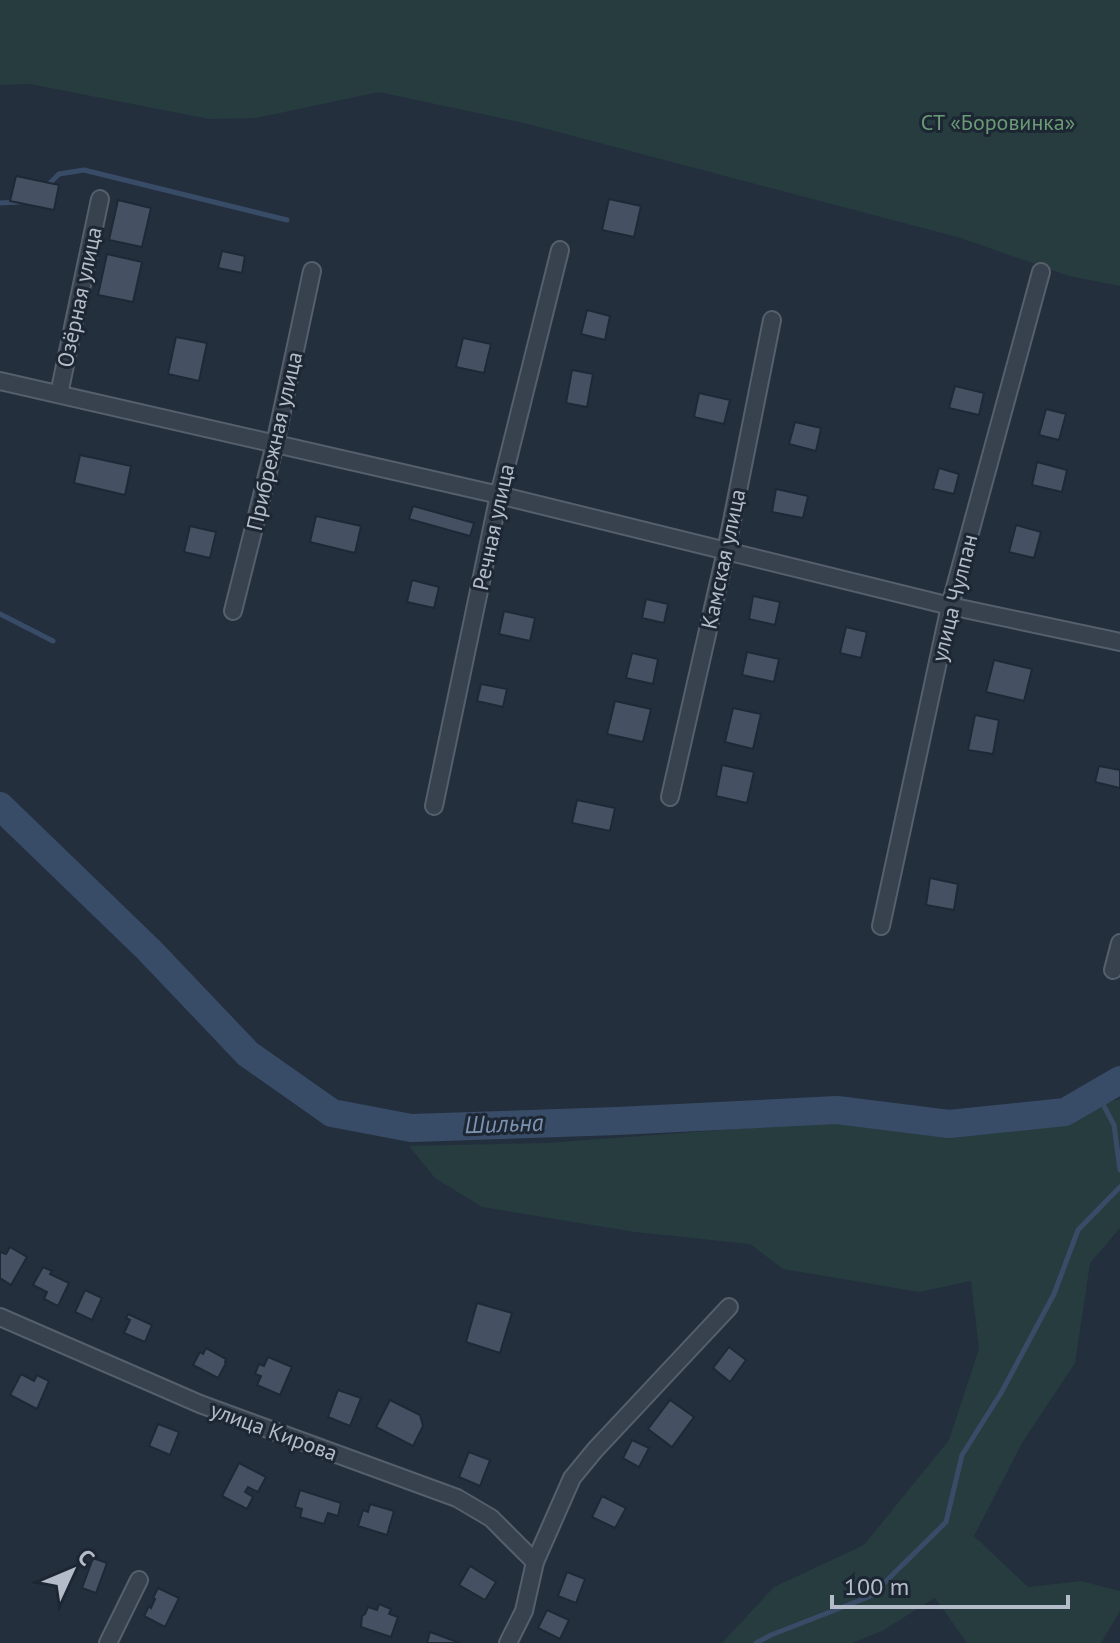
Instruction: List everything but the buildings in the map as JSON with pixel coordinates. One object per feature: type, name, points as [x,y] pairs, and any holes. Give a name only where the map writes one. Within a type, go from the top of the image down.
[{"type":"street","name":"Озёрная улица","points":[[59,394],[100,199]]},
{"type":"street","name":"Речная улица","points":[[434,806],[499,495],[560,250]]},
{"type":"street","name":"Прибрежная улица","points":[[233,611],[275,444],[312,271]]},
{"type":"street","name":"улица Чулпан","points":[[881,926],[950,606],[1041,272]]},
{"type":"street","name":"Камская улица","points":[[670,797],[726,551],[772,320]]},
{"type":"street","points":[[0,381],[499,495],[950,606],[1120,642]]},
{"type":"street","points":[[1113,970],[1120,943]]},
{"type":"street","points":[[508,1643],[524,1611],[535,1562],[572,1478],[729,1307]]},
{"type":"street","name":"улица Кирова","points":[[0,1317],[200,1404],[457,1498],[491,1518],[535,1562]]},
{"type":"street","points":[[108,1643],[139,1580]]},
{"type":"green space","name":"СТ «Боровинка»","points":[[0,0],[1120,0],[1120,286],[1069,276],[961,238],[524,123],[379,92],[256,118],[209,119],[30,84],[0,85]]},
{"type":"green space","points":[[1120,1099],[1120,1228],[1090,1263],[1075,1363],[1022,1443],[974,1536],[1028,1587],[1081,1581],[1120,1591],[1120,1611],[1101,1643],[967,1643],[935,1598],[882,1631],[852,1643],[722,1643],[774,1587],[864,1545],[949,1440],[979,1349],[971,1281],[919,1292],[783,1269],[750,1244],[635,1232],[482,1207],[435,1178],[409,1146],[547,1143],[842,1121],[948,1132],[1065,1112]]},
{"type":"waterway","points":[[47,186],[59,174],[84,170],[287,220]]},
{"type":"waterway","points":[[0,203],[19,202]]},
{"type":"waterway","points":[[0,614],[53,641]]},
{"type":"waterway","name":"Шильна","points":[[0,806],[149,950],[248,1054],[332,1113],[411,1128],[837,1110],[949,1124],[1065,1112],[1120,1080]]},
{"type":"waterway","points":[[1097,1093],[1114,1125],[1120,1170]]},
{"type":"waterway","points":[[756,1643],[871,1596],[946,1522],[962,1455],[1001,1393],[1054,1294],[1078,1230],[1120,1187]]}]
